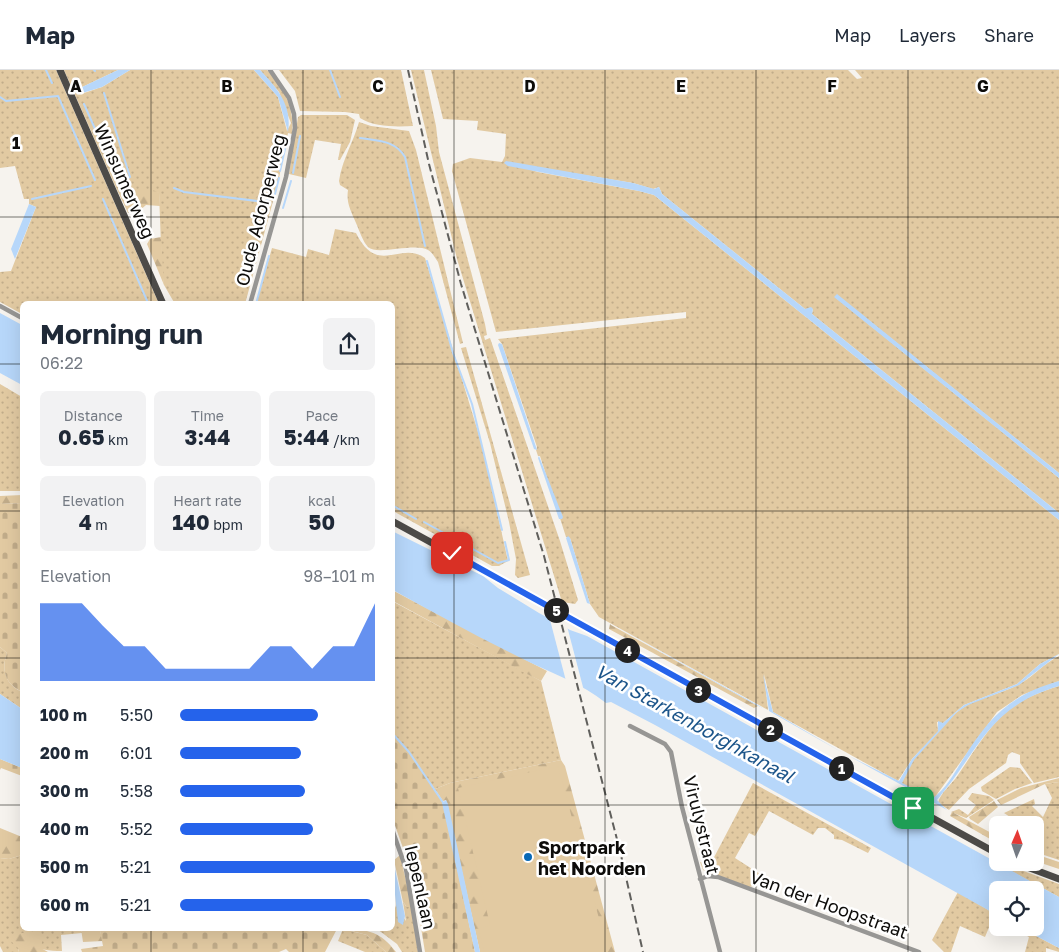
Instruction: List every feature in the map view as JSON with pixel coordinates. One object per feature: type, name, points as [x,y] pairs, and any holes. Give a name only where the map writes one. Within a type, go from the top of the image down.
[{"type":"main road","name":"Winsumerweg","points":[[60,70],[162,301]]},
{"type":"main road","points":[[395,523],[989,849]]},
{"type":"main road","points":[[1038,871],[1059,879]]},
{"type":"street","name":"Oude Adorperweg","points":[[251,301],[286,176],[295,128],[294,114],[289,98],[270,70]]},
{"type":"street","points":[[0,306],[20,317]]},
{"type":"street","name":"Virulystraat","points":[[630,726],[664,744],[671,752],[700,879],[720,952]]},
{"type":"street","name":"Iepenlaan","points":[[395,838],[406,869],[420,952]]},
{"type":"street","name":"Van der Hoopstraat","points":[[700,879],[708,876],[718,878],[919,952]]},
{"type":"green space","points":[[0,70],[56,70],[158,301],[20,301],[20,313],[0,302],[0,272],[11,271],[36,207],[29,204],[29,199],[24,199],[15,166],[0,168]]},
{"type":"green space","points":[[64,70],[118,70],[78,89],[84,93],[102,87],[130,70],[254,70],[278,97],[287,131],[291,123],[279,92],[260,70],[267,70],[283,91],[292,116],[292,134],[288,133],[278,183],[246,301],[173,301],[164,285],[162,271],[159,193],[117,190]]},
{"type":"green space","points":[[279,70],[401,70],[413,126],[378,125],[360,118],[359,114],[345,112],[300,111],[295,91]]},
{"type":"green space","points":[[411,70],[424,70],[436,126],[439,152],[485,324],[487,335],[484,336],[485,340],[490,338],[560,541],[578,600],[575,604],[562,602],[457,259]]},
{"type":"green space","points":[[431,70],[848,70],[857,79],[862,78],[855,70],[1059,70],[1059,473],[837,295],[835,297],[1059,478],[1059,513],[812,314],[813,309],[805,309],[662,194],[659,187],[653,189],[633,183],[505,162],[538,172],[654,195],[1059,520],[1059,654],[1040,664],[1017,684],[964,705],[943,723],[937,722],[938,731],[912,759],[898,781],[773,712],[764,674],[768,710],[599,617],[590,604],[570,538],[566,537],[502,344],[498,339],[686,318],[686,312],[496,332],[452,171],[453,164],[470,158],[502,162],[505,156],[506,134],[477,130],[478,121],[443,119]]},
{"type":"green space","points":[[301,115],[347,115],[355,120],[350,142],[340,160],[338,160],[341,144],[315,140],[306,178],[289,174],[298,117]]},
{"type":"green space","points":[[359,122],[371,126],[409,131],[416,150],[463,343],[460,344],[438,262],[431,253],[428,250],[414,247],[388,250],[373,249],[368,247],[363,239],[349,207],[348,190],[340,185],[339,181]]},
{"type":"green space","points":[[117,190],[153,190],[159,193],[160,206],[146,205],[138,212],[128,213]]},
{"type":"green space","points":[[335,229],[356,233],[364,246],[381,256],[407,253],[425,258],[482,445],[508,561],[499,566],[492,566],[395,512],[395,301],[257,301],[272,248],[306,257],[308,249],[329,255]]},
{"type":"green space","points":[[161,237],[164,285],[147,244],[150,239]]},
{"type":"green space","points":[[466,347],[530,575],[518,578],[515,575],[516,559],[509,522],[490,443],[461,348]]},
{"type":"green space","points":[[0,384],[20,396],[20,491],[0,491]]},
{"type":"green space","points":[[20,495],[20,503],[0,504],[0,496]]},
{"type":"green space","points":[[20,503],[20,691],[8,681],[4,665],[7,653],[0,647],[0,504]]},
{"type":"green space","points":[[395,592],[547,671],[541,681],[395,602]]},
{"type":"green space","points":[[395,603],[541,681],[561,760],[450,783],[435,789],[395,736]]},
{"type":"green space","points":[[610,624],[758,706],[754,708],[609,629]]},
{"type":"green space","points":[[0,647],[7,653],[4,665],[6,676],[12,685],[20,691],[20,708],[0,694]]},
{"type":"green space","points":[[1059,656],[1059,681],[1022,695],[997,712],[935,797],[930,799],[902,784],[904,776],[927,742],[957,712],[984,698],[1018,685]]},
{"type":"green space","points":[[1059,686],[1059,777],[1034,783],[1020,763],[1020,755],[1012,752],[1008,755],[1006,763],[969,789],[949,810],[938,803],[944,792],[999,719],[1023,700]]},
{"type":"green space","points":[[395,735],[443,801],[475,952],[425,952],[412,873],[395,826]]},
{"type":"green space","points":[[0,759],[20,767],[20,775],[1,768],[0,770]]},
{"type":"green space","name":"Sportpark het Noorden","points":[[561,760],[565,766],[615,952],[606,952],[493,919],[486,952],[480,952],[446,800],[443,801],[435,789],[450,783]]},
{"type":"green space","name":"Sportpark het Noorden","points":[[558,766],[608,952],[484,952],[479,929],[490,925],[458,788]]},
{"type":"green space","points":[[1010,767],[1020,768],[1032,783],[996,799],[982,791],[981,787]]},
{"type":"green space","points":[[1059,778],[1059,782],[1045,784],[1001,805],[997,800],[1021,788]]},
{"type":"green space","points":[[1059,782],[1059,860],[1044,855],[1043,816],[1052,798],[1045,784]]},
{"type":"green space","points":[[753,783],[871,848],[868,853],[842,840],[834,839],[834,835],[825,828],[818,828],[813,835],[769,811],[755,836],[749,833],[735,858],[760,874],[754,886],[749,887],[703,870],[700,862],[710,865]]},
{"type":"green space","points":[[972,793],[989,796],[994,800],[966,818],[951,812],[959,809],[968,815],[976,805],[968,799]]},
{"type":"green space","points":[[1034,799],[1035,804],[1032,806],[1042,816],[1008,816],[1004,813]]},
{"type":"green space","points":[[994,801],[998,807],[978,824],[970,819],[969,817]]},
{"type":"green space","points":[[952,812],[989,832],[989,838],[950,816]]},
{"type":"green space","points":[[0,828],[20,836],[20,856],[9,859],[0,858]]},
{"type":"green space","points":[[400,855],[412,907],[407,907],[403,902],[395,859]]},
{"type":"green space","points":[[20,856],[20,931],[82,931],[82,933],[61,935],[62,951],[19,949],[18,952],[3,952],[0,946],[0,858],[9,859]]},
{"type":"green space","points":[[1044,857],[1059,862],[1059,869],[1044,864]]},
{"type":"green space","points":[[1011,871],[1023,871],[1059,884],[1059,897],[1044,889],[1044,881],[1029,881]]},
{"type":"green space","points":[[958,892],[989,910],[989,928],[985,937],[960,926],[951,952],[944,952],[932,940]]},
{"type":"green space","points":[[403,902],[406,906],[412,907],[418,952],[402,952],[397,944],[380,931],[395,931],[395,908],[397,903],[398,909],[406,921]]},
{"type":"green space","points":[[41,931],[42,943],[39,947],[48,952],[18,952],[19,949],[10,940],[10,935]]},
{"type":"green space","points":[[81,931],[100,931],[103,941],[83,942]]},
{"type":"green space","points":[[100,931],[336,931],[325,952],[289,952],[286,949],[279,952],[82,952],[81,949],[103,946]]},
{"type":"green space","points":[[342,931],[351,931],[367,935],[386,952],[365,952],[338,941]]},
{"type":"green space","points":[[352,931],[373,933],[385,940],[396,952],[386,952],[367,935]]},
{"type":"green space","points":[[1027,936],[1036,936],[1059,948],[1059,952],[1046,948],[1046,952],[1025,952],[1029,937]]},
{"type":"water","points":[[118,70],[130,70],[102,87],[79,94],[78,89]]},
{"type":"water","points":[[254,70],[260,70],[283,99],[288,114],[288,132],[278,97]]},
{"type":"water","points":[[506,161],[633,183],[654,189],[659,187],[662,194],[805,309],[811,307],[813,309],[812,314],[1059,513],[1059,520],[654,195],[508,166],[504,163]]},
{"type":"water","points":[[29,204],[36,207],[15,259],[11,249]]},
{"type":"water","points":[[837,294],[1059,473],[1059,478],[834,297]]},
{"type":"water","points":[[0,313],[20,324],[20,384],[0,373]]},
{"type":"water","points":[[499,343],[502,344],[537,450],[534,449],[498,345]]},
{"type":"water","points":[[539,456],[563,517],[562,519],[559,519],[538,458]]},
{"type":"water","name":"Van Starkenborghkanaal","points":[[395,532],[483,576],[498,588],[539,613],[570,630],[587,636],[989,858],[989,871],[1012,871],[1030,881],[989,881],[989,911],[655,725],[611,702],[606,703],[577,684],[491,643],[395,591]]},
{"type":"water","points":[[568,536],[590,604],[587,603],[566,538]]},
{"type":"water","points":[[611,624],[763,708],[756,705]]},
{"type":"water","points":[[1059,654],[1019,685],[968,705],[957,712],[914,760],[902,783],[933,798],[950,780],[982,731],[1002,710],[1027,693],[1059,681],[1059,686],[1016,705],[988,731],[937,800],[947,810],[849,756],[899,781],[912,759],[938,731],[938,721],[943,723],[964,705],[1017,684],[1040,664]]},
{"type":"water","points":[[763,674],[773,712],[843,753],[769,711]]},
{"type":"water","points":[[0,694],[20,708],[20,767],[0,759]]},
{"type":"water","points":[[446,800],[480,952],[475,952],[442,803]]},
{"type":"water","points":[[395,869],[405,916],[403,925],[398,922]]},
{"type":"water","points":[[1044,889],[1059,897],[1059,948],[1036,936],[1044,936]]},
{"type":"pier","points":[[549,616],[567,626],[584,691],[566,681]]},
{"type":"waterway","points":[[46,70],[52,83]]},
{"type":"waterway","points":[[330,70],[340,97]]},
{"type":"waterway","points":[[84,104],[118,181],[130,177],[104,93]]},
{"type":"waterway","points":[[0,97],[6,101],[58,96],[95,180]]},
{"type":"waterway","points":[[293,173],[300,136]]},
{"type":"waterway","points":[[360,138],[391,144],[401,151],[405,157],[425,246]]},
{"type":"waterway","points":[[280,171],[287,140]]},
{"type":"waterway","points":[[264,201],[274,198],[279,178]]},
{"type":"waterway","points":[[283,208],[291,181]]},
{"type":"waterway","points":[[32,199],[91,186]]},
{"type":"waterway","points":[[174,188],[184,192],[257,201]]},
{"type":"waterway","points":[[103,199],[147,301]]},
{"type":"waterway","points":[[257,301],[269,256]]},
{"type":"waterway","points":[[427,261],[453,353],[472,404],[502,530]]},
{"type":"waterway","points":[[395,507],[416,519]]},
{"type":"waterway","points":[[424,522],[498,563],[509,560],[505,542]]},
{"type":"waterway","points":[[395,736],[409,752],[444,804]]},
{"type":"railway","points":[[408,70],[429,164],[461,284],[544,556],[620,851],[643,952]]},
{"type":"place","name":"Sportpark het Noorden","points":[[528,857]]},
{"type":"route","points":[[452,553],[913,808]]}]
